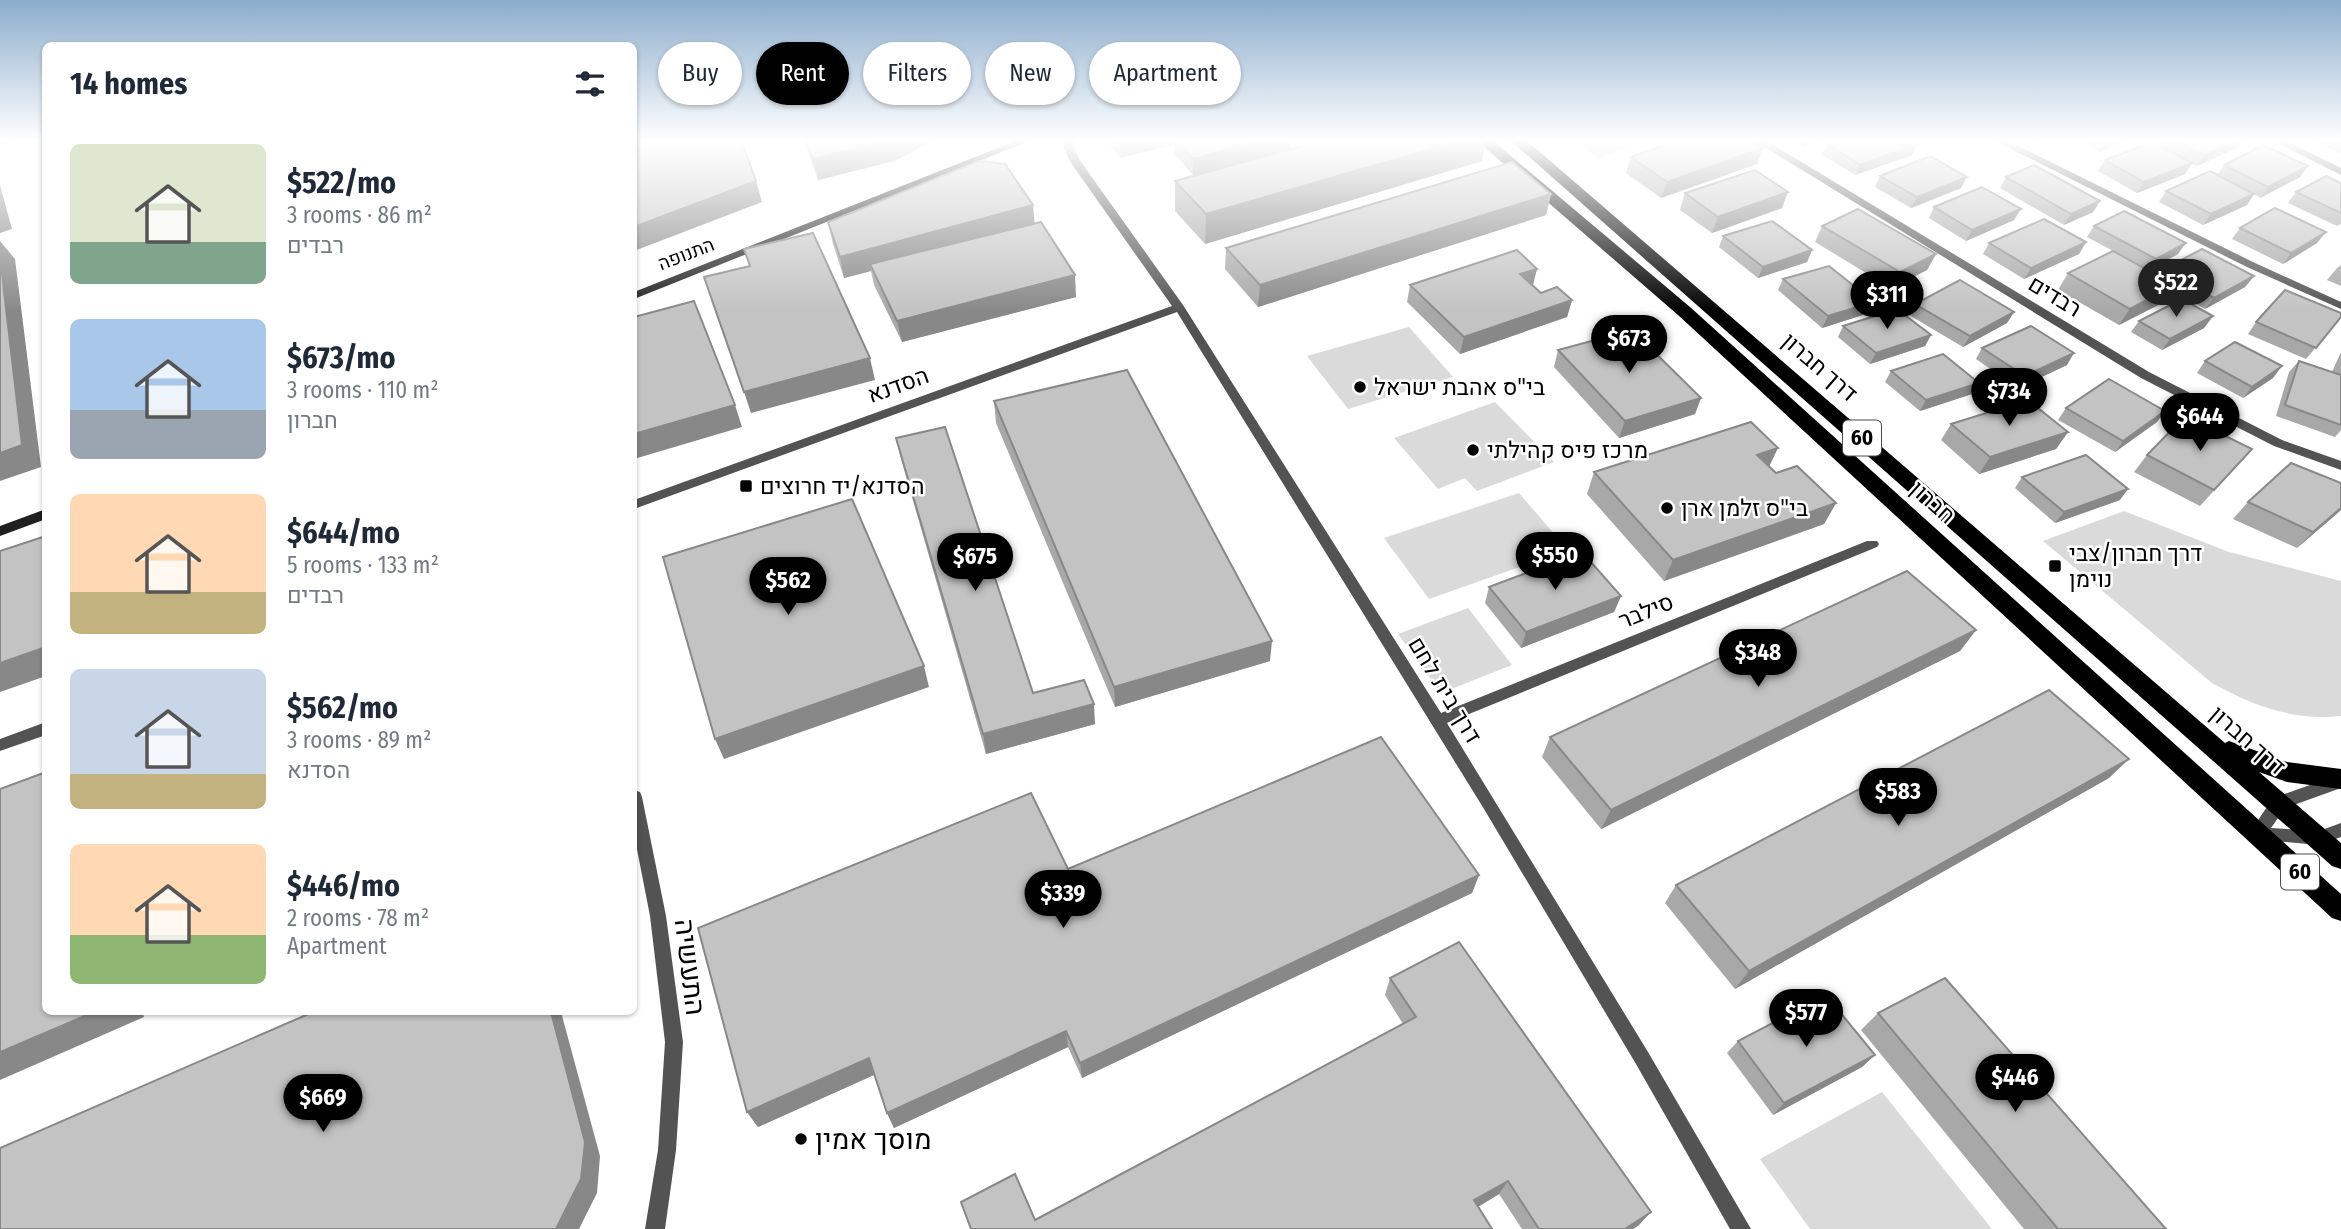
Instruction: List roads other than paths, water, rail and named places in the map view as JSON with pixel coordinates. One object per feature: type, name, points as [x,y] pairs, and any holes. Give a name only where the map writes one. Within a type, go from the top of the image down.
[{"type":"highway","name":"חברון","points":[[1550,197],[1684,311],[2341,910]]},
{"type":"highway","name":"דרך חברון","points":[[1583,197],[2280,803],[2330,834],[2341,858]]},
{"type":"highway","points":[[2206,738],[2236,754],[2272,768],[2341,780]]},
{"type":"street","name":"התנופה","points":[[637,295],[883,197]]},
{"type":"street","name":"דרך בית לחם","points":[[1102,197],[1177,307],[1438,720],[1651,1072],[1741,1229]]},
{"type":"street","name":"רבדים","points":[[1853,197],[2145,374],[2278,443],[2341,466]]},
{"type":"street","points":[[2114,197],[2341,306]]},
{"type":"street","name":"הסדנא","points":[[637,504],[1177,307]]},
{"type":"street","points":[[0,531],[42,515]]},
{"type":"street","name":"סילבר","points":[[1438,720],[1872,544]]},
{"type":"street","points":[[0,746],[42,730]]},
{"type":"street","points":[[2258,834],[2280,803],[2341,780]]},
{"type":"street","name":"התעשיה","points":[[637,812],[658,916],[674,1042],[667,1150],[655,1229]]},
{"type":"street","points":[[2258,834],[2330,834]]},
{"type":"place","name":"בי\"ס אהבת ישראל","points":[[1360,387]]},
{"type":"place","name":"מרכז פיס קהילתי","points":[[1473,450]]},
{"type":"place","name":"הסדנא/יד חרוצים","points":[[746,486]]},
{"type":"place","name":"בי\"ס זלמן ארן","points":[[1667,508]]},
{"type":"place","name":"דרך חברון/צבי נוימן","points":[[2055,566]]},
{"type":"place","name":"מוסך אמין","points":[[801,1139]]}]
